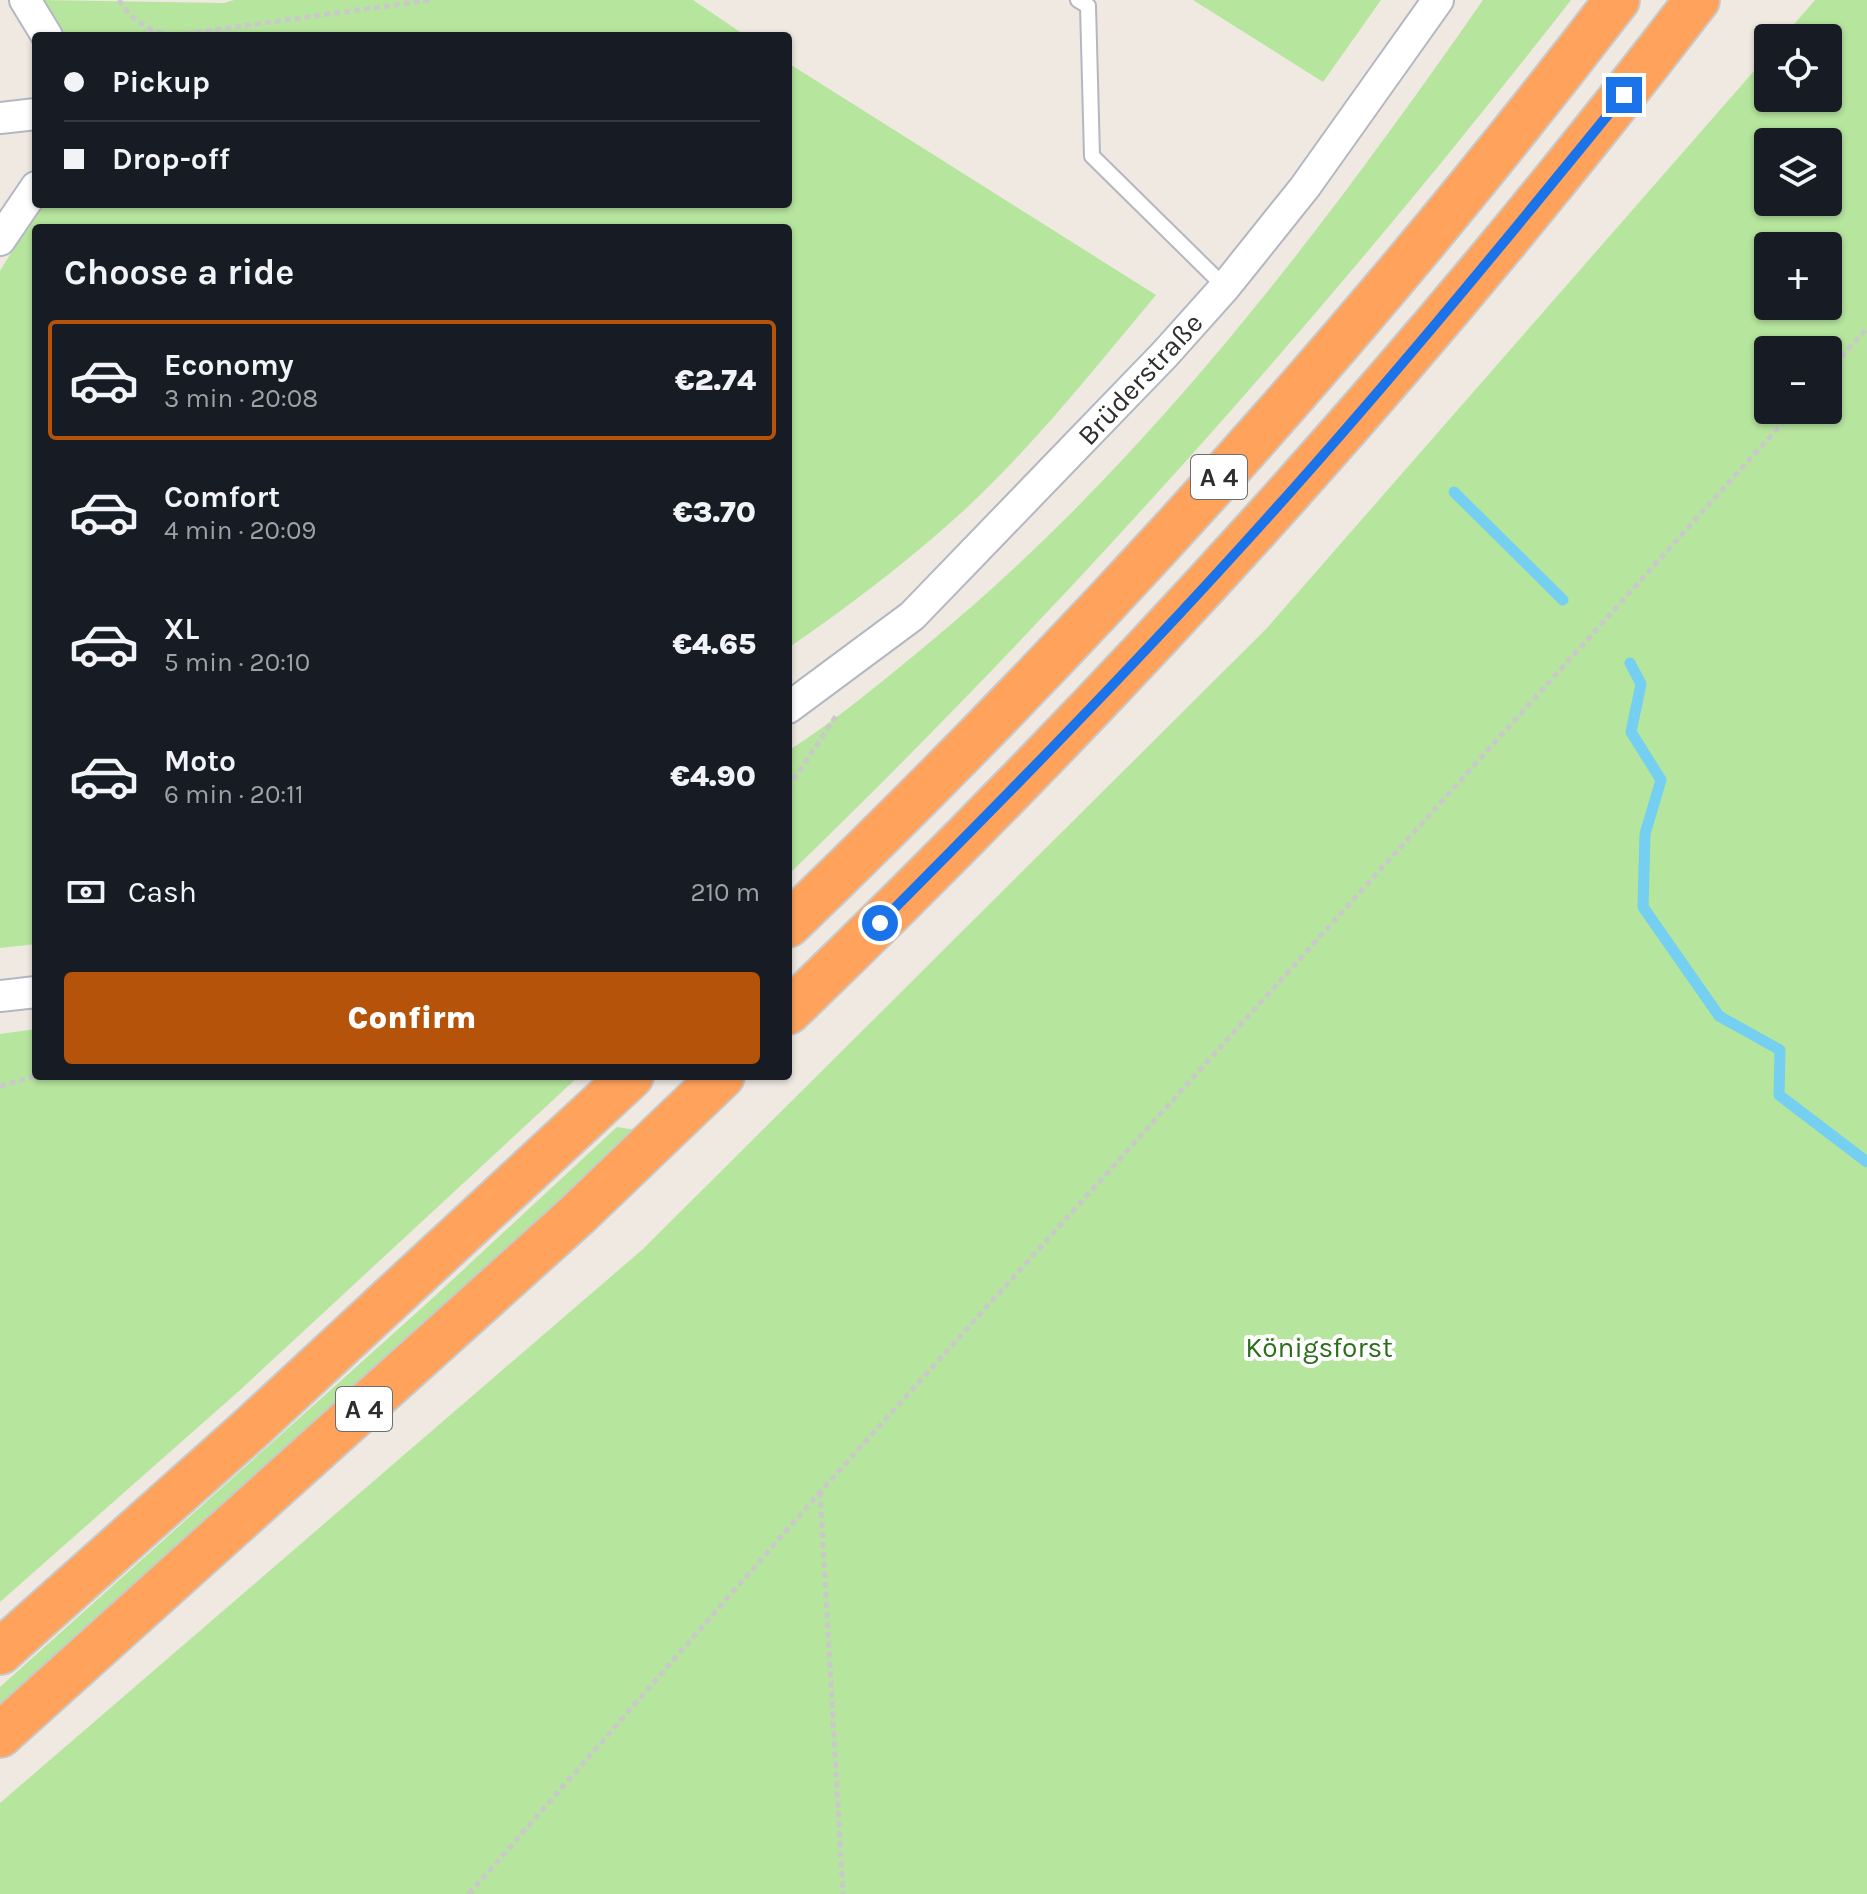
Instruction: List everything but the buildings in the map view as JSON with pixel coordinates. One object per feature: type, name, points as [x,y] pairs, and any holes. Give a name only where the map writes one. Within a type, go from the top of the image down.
[{"type":"highway","name":"A 4","points":[[792,921],[1008,704],[1197,502],[1373,302],[1617,0]]},
{"type":"highway","name":"A 4","points":[[792,1008],[1052,749],[1240,548],[1423,340],[1624,95],[1697,0]]},
{"type":"highway","name":"A 4","points":[[0,1652],[249,1430],[627,1080]]},
{"type":"highway","name":"A 4","points":[[0,1735],[461,1321],[718,1080]]},
{"type":"street","points":[[25,0],[45,32]]},
{"type":"street","name":"Brüderstraße","points":[[792,705],[912,616],[1037,489],[1225,287],[1305,187],[1438,0]]},
{"type":"street","points":[[0,118],[32,114]]},
{"type":"street","points":[[0,240],[32,193]]},
{"type":"street","points":[[0,996],[32,992]]},
{"type":"lane","points":[[1078,0],[1088,6],[1092,156],[1225,287]]},
{"type":"path","points":[[119,0],[126,12],[155,32]]},
{"type":"path","points":[[210,32],[265,21],[431,0]]},
{"type":"path","points":[[1842,356],[1867,328]]},
{"type":"path","points":[[469,1894],[820,1492],[1781,424]]},
{"type":"path","points":[[0,1086],[32,1077]]},
{"type":"path","points":[[820,1492],[843,1894]]},
{"type":"green space","points":[[40,0],[224,3],[234,0],[693,0],[740,32],[62,32]]},
{"type":"green space","points":[[1193,0],[1381,0],[1323,82]]},
{"type":"green space","points":[[1483,0],[1571,0],[1387,228],[1195,451],[995,667],[792,871],[792,748],[923,648],[1004,578],[1081,503],[1155,425],[1225,344],[1293,260]]},
{"type":"green space","name":"Königsforst","points":[[1815,0],[1867,0],[1867,1894],[0,1894],[0,1803],[643,1249],[1266,629],[1754,71],[1754,112],[1842,112],[1842,24],[1794,24]]},
{"type":"green space","points":[[792,66],[1156,295],[1062,407],[988,488],[898,566],[792,645],[792,224],[32,224],[32,944],[0,948],[0,271],[39,208],[792,208]]},
{"type":"green space","points":[[32,1030],[32,1080],[575,1080],[239,1391],[0,1602],[0,1034]]},
{"type":"green space","points":[[617,1127],[636,1130],[0,1709],[0,1687],[435,1296]]},
{"type":"waterway","points":[[1454,492],[1563,600]]},
{"type":"waterway","points":[[1630,663],[1641,684],[1631,732],[1661,780],[1645,834],[1643,907],[1719,1016],[1780,1050],[1779,1095],[1867,1162]]},
{"type":"route","points":[[880,923],[1063,738],[1240,548],[1413,352],[1624,95]]}]
